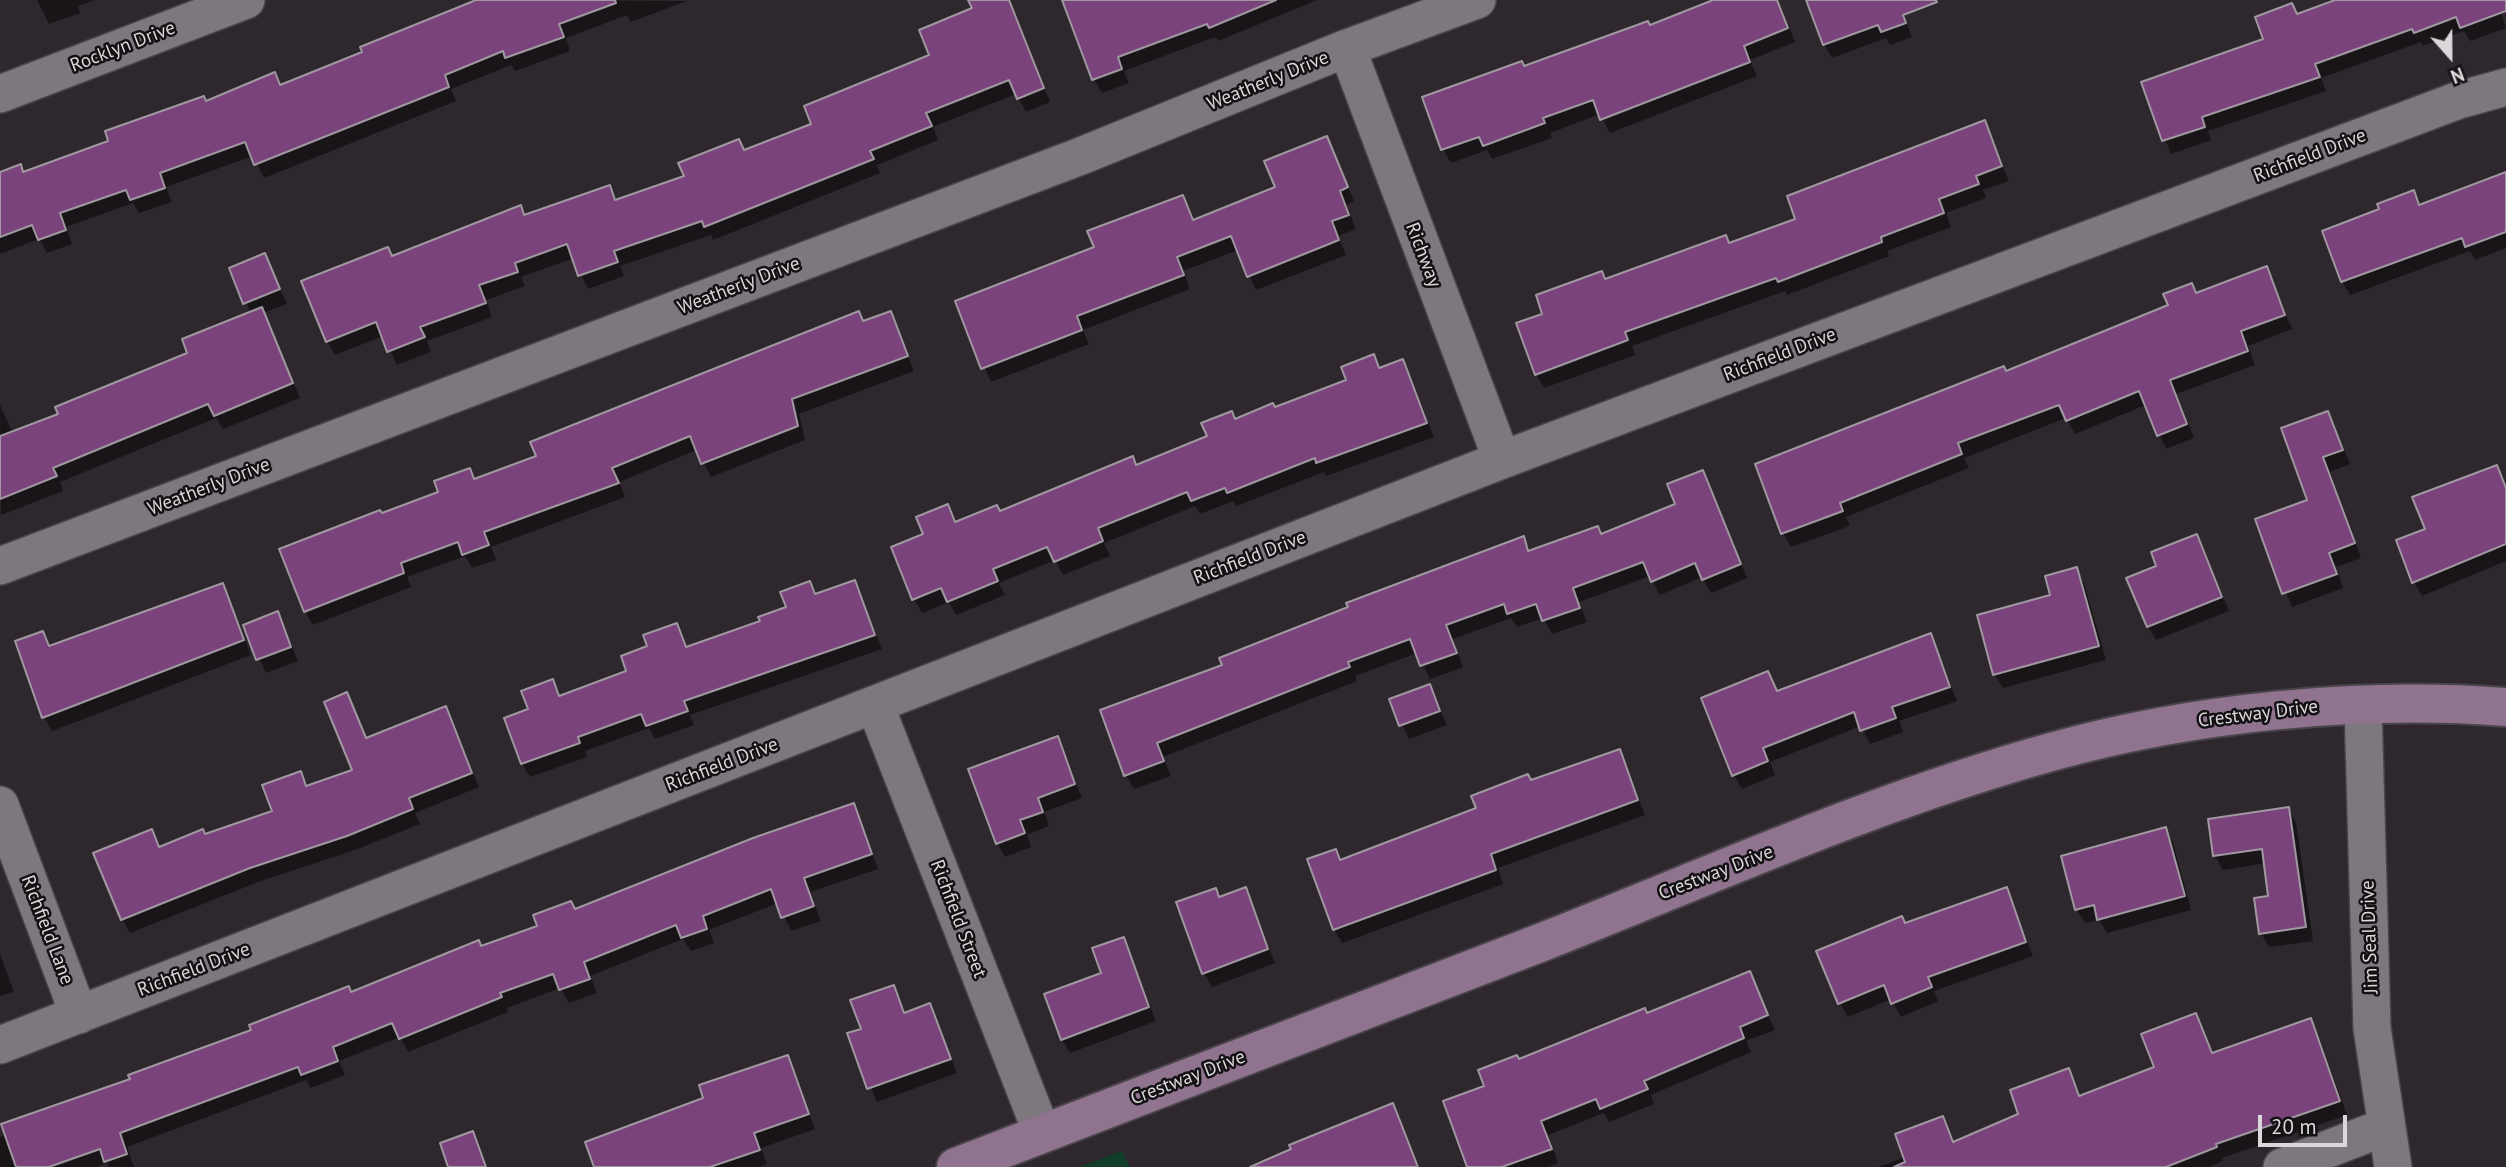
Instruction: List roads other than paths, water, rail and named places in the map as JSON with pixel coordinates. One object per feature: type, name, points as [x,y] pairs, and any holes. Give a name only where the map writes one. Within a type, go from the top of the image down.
[{"type":"main road","name":"Crestway Drive","points":[[956,1167],[1342,1020],[1917,794],[2054,751],[2191,723],[2326,706],[2453,703],[2506,707]]},
{"type":"street","name":"Rocklyn Drive","points":[[0,94],[246,0]]},
{"type":"street","name":"Weatherly Drive","points":[[0,566],[1081,156],[1347,48],[1476,0]]},
{"type":"street","name":"Richway","points":[[1347,48],[1502,460]]},
{"type":"street","name":"Richfield Drive","points":[[0,1045],[1502,460],[2459,100],[2506,87]]},
{"type":"street","name":"Richfield Street","points":[[875,705],[1042,1133]]},
{"type":"street","name":"Jim Seal Drive","points":[[2363,705],[2372,1028],[2393,1167]]},
{"type":"street","name":"Richfield Lane","points":[[0,805],[79,1015]]},
{"type":"street","points":[[2282,1167],[2385,1127]]}]
